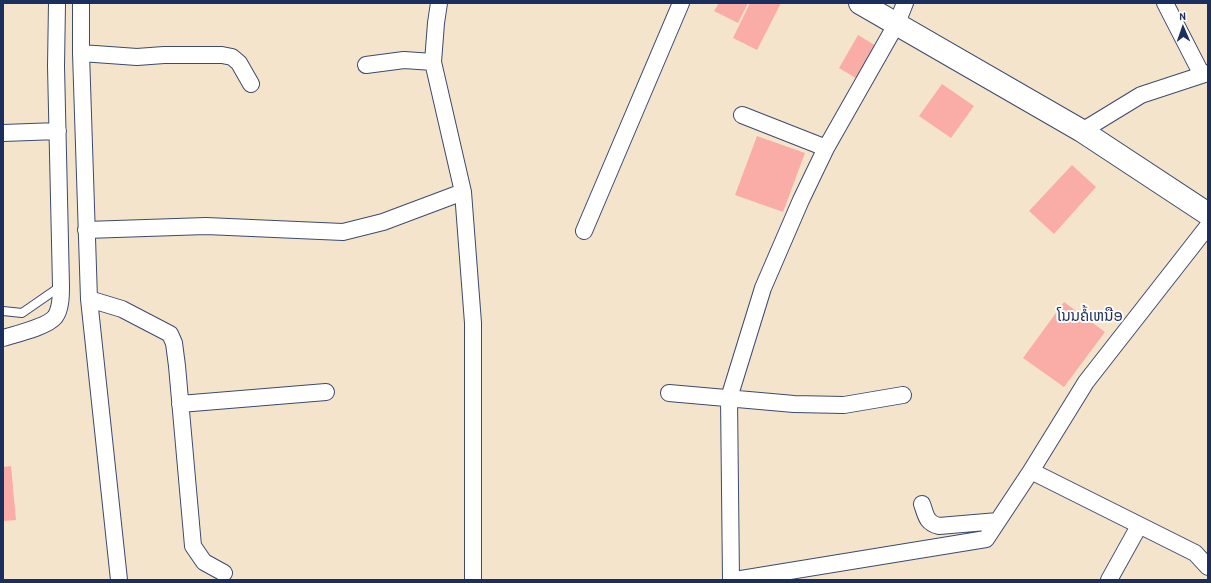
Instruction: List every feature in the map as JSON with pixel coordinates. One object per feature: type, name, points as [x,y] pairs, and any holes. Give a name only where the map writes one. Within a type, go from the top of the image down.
[{"type":"main road","points":[[860,3],[1082,131],[1208,214]]},
{"type":"street","points":[[3,338],[45,323],[55,317],[60,302],[62,286],[56,66],[57,3]]},
{"type":"street","points":[[81,3],[81,59],[89,299],[119,580]]},
{"type":"street","points":[[439,3],[433,62],[464,192],[473,323],[472,580]]},
{"type":"street","points":[[584,231],[681,3]]},
{"type":"street","points":[[730,580],[729,398],[763,288],[826,148],[897,23],[905,3]]},
{"type":"street","points":[[1082,131],[1141,95],[1205,74],[1165,3]]},
{"type":"street","points":[[56,66],[81,59],[164,55],[227,56],[232,57],[239,63],[251,84]]},
{"type":"street","points":[[366,65],[404,60],[433,62]]},
{"type":"street","points":[[742,115],[826,148]]},
{"type":"street","points":[[3,134],[58,131]]},
{"type":"street","points":[[86,230],[206,226],[343,232],[383,222],[464,192]]},
{"type":"street","points":[[735,580],[986,539],[1031,471],[1086,382],[1208,226]]},
{"type":"street","points":[[89,299],[122,309],[170,334],[174,343],[193,546],[204,562],[224,573]]},
{"type":"street","points":[[180,404],[326,392]]},
{"type":"street","points":[[669,393],[794,404],[844,405],[903,394]]},
{"type":"street","points":[[1031,471],[1195,553],[1208,567]]},
{"type":"street","points":[[922,504],[928,521],[931,524],[938,526],[998,521]]},
{"type":"street","points":[[1109,580],[1139,526]]},
{"type":"lane","points":[[3,311],[22,313],[62,286]]},
{"type":"building","points":[[719,3],[748,3],[738,23],[714,11]]},
{"type":"building","points":[[750,3],[781,3],[757,50],[733,38]]},
{"type":"building","points":[[858,35],[878,47],[859,80],[839,68]]},
{"type":"building","points":[[942,84],[974,106],[951,138],[919,116]]},
{"type":"building","points":[[757,136],[805,153],[783,212],[735,195]]},
{"type":"building","points":[[1072,165],[1096,187],[1054,234],[1029,211]]},
{"type":"building","points":[[1064,302],[1105,332],[1064,387],[1023,358]]},
{"type":"building","points":[[11,466],[16,520],[3,521],[3,467]]},
{"type":"district","name":"ໂນນຄໍ້ເຫນືອ","points":[[1090,317]]}]
